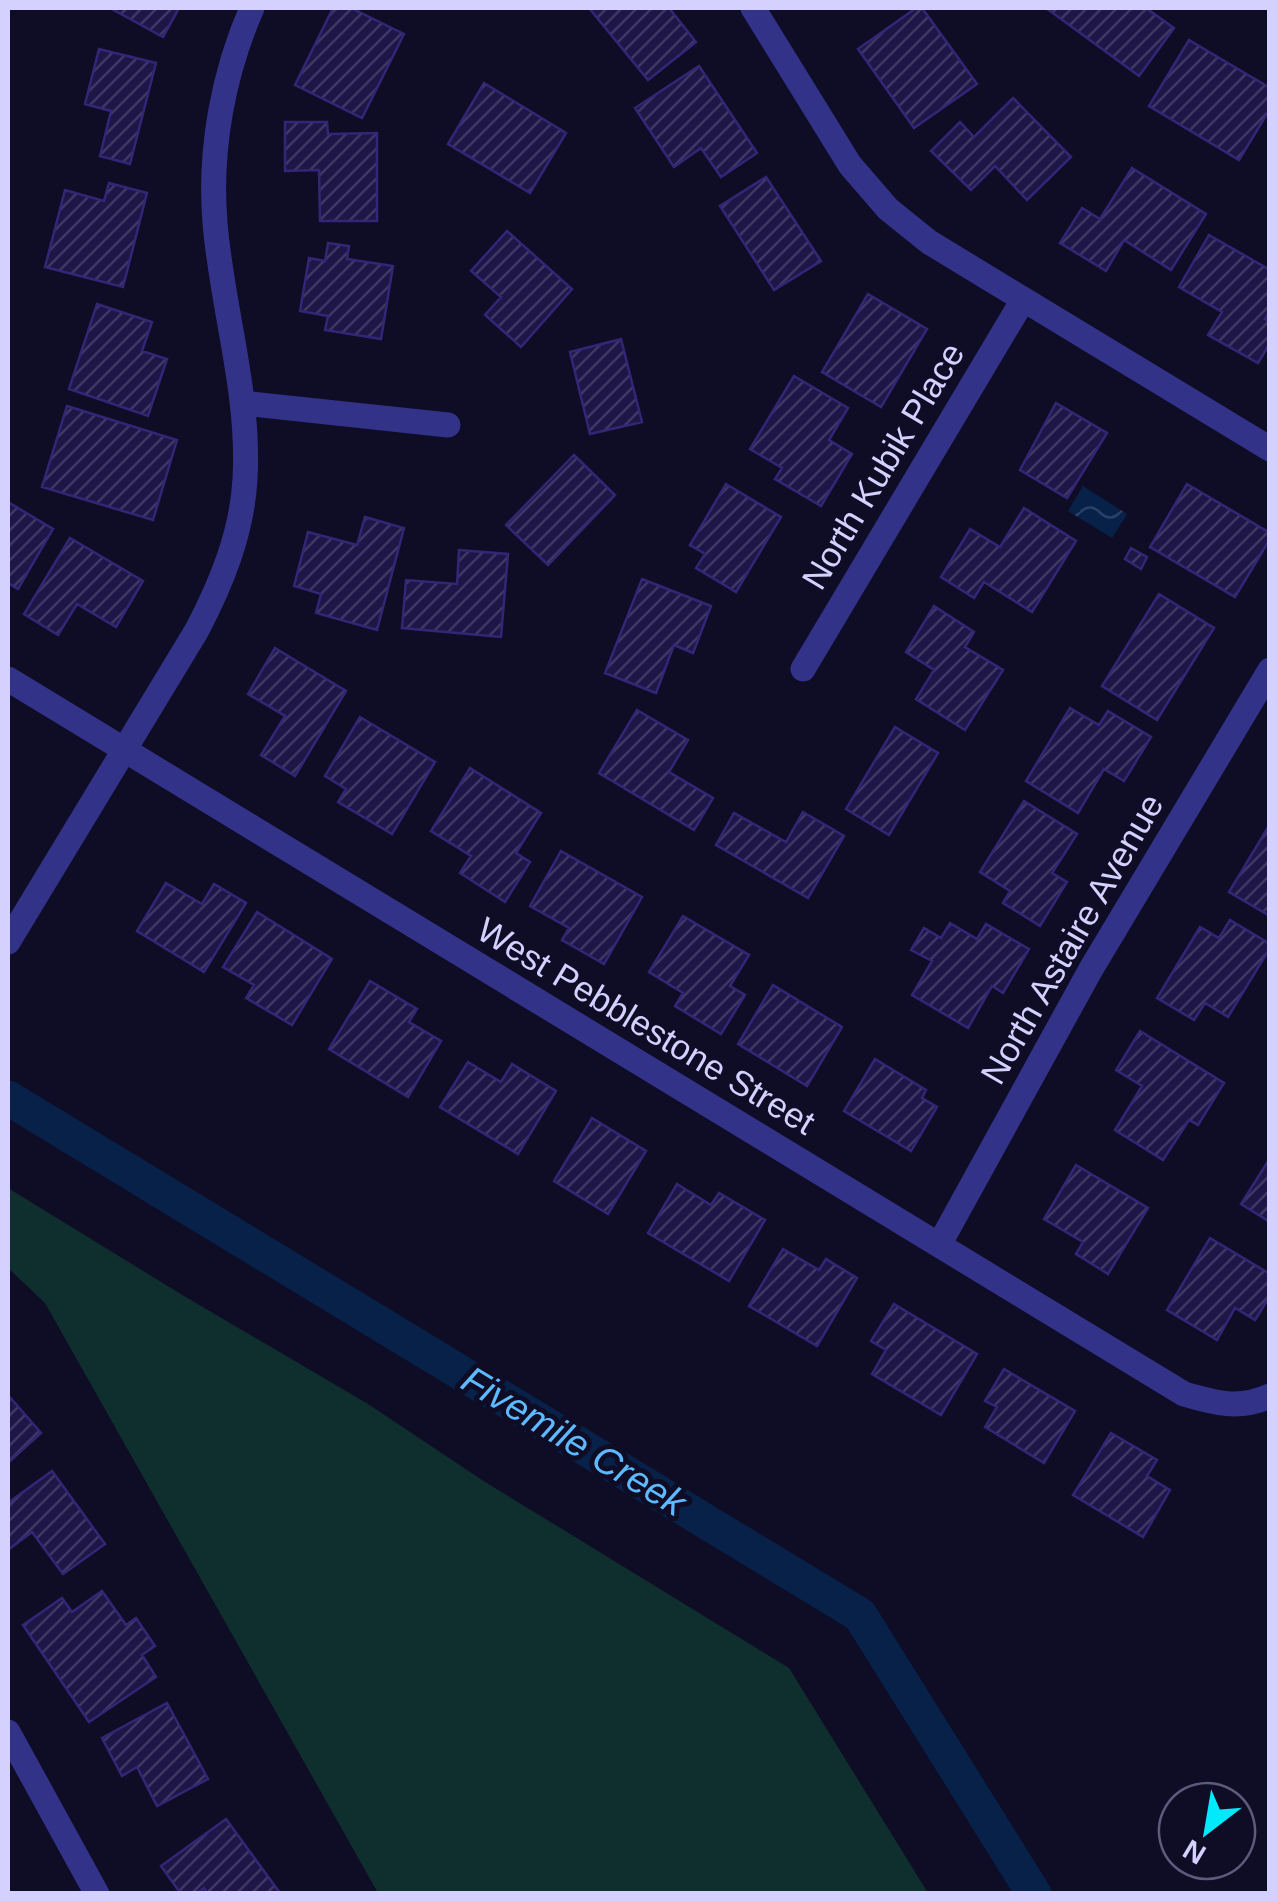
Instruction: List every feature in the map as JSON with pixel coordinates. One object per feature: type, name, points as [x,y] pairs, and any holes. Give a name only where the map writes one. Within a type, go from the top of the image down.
[{"type":"street","points":[[8,942],[197,630],[230,558],[245,482],[246,442],[215,224],[214,185],[230,67],[252,8]]},
{"type":"street","points":[[753,8],[850,165],[888,209],[929,242],[1270,450]]},
{"type":"street","name":"North Kubik Place","points":[[803,669],[1023,300]]},
{"type":"street","points":[[242,403],[448,425]]},
{"type":"street","name":"North Astaire Avenue","points":[[939,1245],[1091,969],[1270,670]]},
{"type":"street","name":"West Pebblestone Street","points":[[8,679],[1184,1394],[1221,1405],[1264,1399]]},
{"type":"street","points":[[8,1732],[97,1894]]},
{"type":"green space","points":[[8,1188],[368,1404],[482,1480],[789,1668],[928,1893],[378,1893],[45,1303],[8,1268]]},
{"type":"water","points":[[1083,486],[1127,514],[1112,538],[1068,511]]},
{"type":"building","points":[[110,8],[179,8],[163,37]]},
{"type":"building","points":[[333,8],[351,8],[404,34],[362,118],[295,85]]},
{"type":"building","points":[[589,8],[669,8],[696,42],[648,80]]},
{"type":"building","points":[[916,8],[922,8],[977,84],[914,128],[858,49]]},
{"type":"building","points":[[1046,8],[1146,8],[1174,28],[1139,76]]},
{"type":"building","points":[[1189,40],[1270,88],[1270,109],[1239,160],[1149,106]]},
{"type":"building","points":[[99,49],[156,63],[130,164],[100,156],[111,111],[85,104]]},
{"type":"building","points":[[699,66],[757,153],[721,177],[701,148],[674,167],[635,108]]},
{"type":"building","points":[[484,83],[566,133],[530,193],[448,144]]},
{"type":"building","points":[[1013,98],[1071,157],[1027,200],[995,166],[971,190],[931,151],[960,122],[974,137]]},
{"type":"building","points":[[285,122],[327,122],[328,134],[377,133],[377,221],[320,221],[319,170],[285,171]]},
{"type":"building","points":[[1132,168],[1206,214],[1171,270],[1124,240],[1106,271],[1060,243],[1082,208],[1100,219]]},
{"type":"building","points":[[766,177],[821,261],[774,290],[720,206]]},
{"type":"building","points":[[109,183],[147,193],[123,287],[45,267],[65,190],[104,201]]},
{"type":"building","points":[[507,231],[572,289],[521,347],[485,315],[501,297],[471,271]]},
{"type":"building","points":[[1209,235],[1270,270],[1270,311],[1265,319],[1270,322],[1270,343],[1258,363],[1208,335],[1222,312],[1179,287]]},
{"type":"building","points":[[328,243],[349,246],[347,259],[393,266],[381,339],[325,330],[328,316],[300,311],[309,258],[325,261]]},
{"type":"building","points":[[868,294],[927,329],[881,407],[822,372]]},
{"type":"building","points":[[97,304],[152,322],[142,351],[167,359],[148,416],[69,389]]},
{"type":"building","points":[[621,339],[642,422],[590,434],[570,352]]},
{"type":"building","points":[[794,376],[848,408],[829,440],[852,454],[821,506],[775,479],[782,468],[750,449]]},
{"type":"building","points":[[1056,403],[1107,433],[1067,498],[1020,470]]},
{"type":"building","points":[[67,406],[177,440],[153,520],[42,487]]},
{"type":"building","points":[[574,455],[615,495],[548,565],[506,525]]},
{"type":"building","points":[[726,484],[781,517],[736,592],[696,568],[705,554],[690,545]]},
{"type":"building","points":[[1187,484],[1270,533],[1235,597],[1150,547]]},
{"type":"building","points":[[8,502],[53,529],[18,589],[8,583]]},
{"type":"building","points":[[1024,508],[1076,541],[1032,612],[984,582],[974,598],[941,577],[970,529],[1000,547]]},
{"type":"building","points":[[365,517],[404,528],[377,630],[316,613],[321,594],[294,586],[308,532],[357,545]]},
{"type":"building","points":[[70,538],[143,581],[116,627],[77,604],[58,635],[24,614]]},
{"type":"building","points":[[1131,548],[1147,557],[1141,569],[1125,559]]},
{"type":"building","points":[[459,550],[508,554],[501,637],[402,628],[406,580],[457,584]]},
{"type":"building","points":[[642,579],[711,606],[693,653],[674,645],[656,693],[605,673]]},
{"type":"building","points":[[1159,594],[1214,628],[1157,720],[1102,686]]},
{"type":"building","points":[[934,606],[974,632],[965,647],[1003,670],[965,730],[916,699],[934,670],[906,652]]},
{"type":"building","points":[[275,648],[346,691],[295,776],[261,755],[285,716],[248,694]]},
{"type":"building","points":[[1070,708],[1099,725],[1108,711],[1151,737],[1124,781],[1104,769],[1078,813],[1026,781]]},
{"type":"building","points":[[637,710],[688,740],[669,772],[713,798],[694,830],[599,773]]},
{"type":"building","points":[[360,717],[435,762],[392,834],[338,802],[346,789],[325,776]]},
{"type":"building","points":[[895,727],[938,753],[889,835],[846,809]]},
{"type":"building","points":[[470,768],[541,813],[516,853],[530,862],[505,902],[460,873],[471,856],[431,831]]},
{"type":"building","points":[[1024,801],[1077,834],[1052,873],[1067,882],[1040,926],[1003,903],[1010,891],[980,872]]},
{"type":"building","points":[[803,812],[844,836],[808,898],[716,845],[734,813],[786,842]]},
{"type":"building","points":[[1270,824],[1270,916],[1229,892]]},
{"type":"building","points":[[561,851],[642,897],[604,964],[562,940],[569,928],[530,906]]},
{"type":"building","points":[[166,883],[202,904],[214,884],[246,903],[204,972],[137,931]]},
{"type":"building","points":[[257,912],[332,959],[292,1025],[246,998],[254,985],[223,967]]},
{"type":"building","points":[[683,916],[749,955],[730,986],[745,995],[721,1034],[675,1006],[683,993],[649,972]]},
{"type":"building","points":[[1230,920],[1270,944],[1270,948],[1228,1017],[1205,1003],[1194,1020],[1157,998],[1200,927],[1219,938]]},
{"type":"building","points":[[950,923],[977,939],[986,924],[1029,949],[1003,993],[992,986],[968,1028],[912,995],[932,961],[911,950],[924,928],[941,938]]},
{"type":"building","points":[[370,981],[417,1009],[409,1022],[441,1041],[408,1097],[329,1049]]},
{"type":"building","points":[[773,985],[842,1027],[807,1086],[738,1044]]},
{"type":"building","points":[[1140,1031],[1224,1083],[1198,1125],[1189,1120],[1163,1160],[1115,1130],[1142,1086],[1116,1070]]},
{"type":"building","points":[[875,1059],[926,1090],[922,1098],[937,1107],[911,1151],[844,1111]]},
{"type":"building","points":[[468,1062],[501,1082],[512,1064],[556,1091],[518,1154],[440,1107]]},
{"type":"building","points":[[592,1118],[646,1151],[608,1214],[554,1181]]},
{"type":"building","points":[[1270,1158],[1270,1222],[1241,1204]]},
{"type":"building","points":[[1076,1165],[1148,1208],[1108,1274],[1076,1254],[1083,1242],[1044,1219]]},
{"type":"building","points":[[677,1184],[711,1205],[719,1193],[765,1220],[729,1281],[648,1233]]},
{"type":"building","points":[[1210,1238],[1270,1274],[1270,1296],[1255,1320],[1235,1308],[1217,1340],[1167,1310]]},
{"type":"building","points":[[783,1249],[819,1270],[826,1259],[857,1278],[817,1346],[749,1306]]},
{"type":"building","points":[[894,1304],[977,1354],[941,1415],[872,1374],[886,1350],[871,1341]]},
{"type":"building","points":[[1004,1369],[1075,1411],[1044,1463],[985,1427],[997,1407],[985,1401]]},
{"type":"building","points":[[8,1395],[41,1433],[8,1463]]},
{"type":"building","points":[[1111,1433],[1157,1460],[1147,1476],[1170,1490],[1143,1537],[1073,1495]]},
{"type":"building","points":[[52,1471],[105,1544],[63,1574],[32,1532],[8,1550],[8,1503]]},
{"type":"building","points":[[102,1591],[126,1625],[136,1618],[155,1646],[142,1655],[156,1677],[89,1722],[23,1625],[62,1598],[72,1612]]},
{"type":"building","points":[[167,1703],[208,1779],[157,1806],[137,1767],[122,1776],[102,1738]]},
{"type":"building","points":[[226,1819],[280,1894],[208,1894],[204,1888],[197,1894],[181,1894],[161,1866]]},
{"type":"waterway","name":"Fivemile Creek","points":[[8,1098],[860,1615],[1034,1894]]}]
